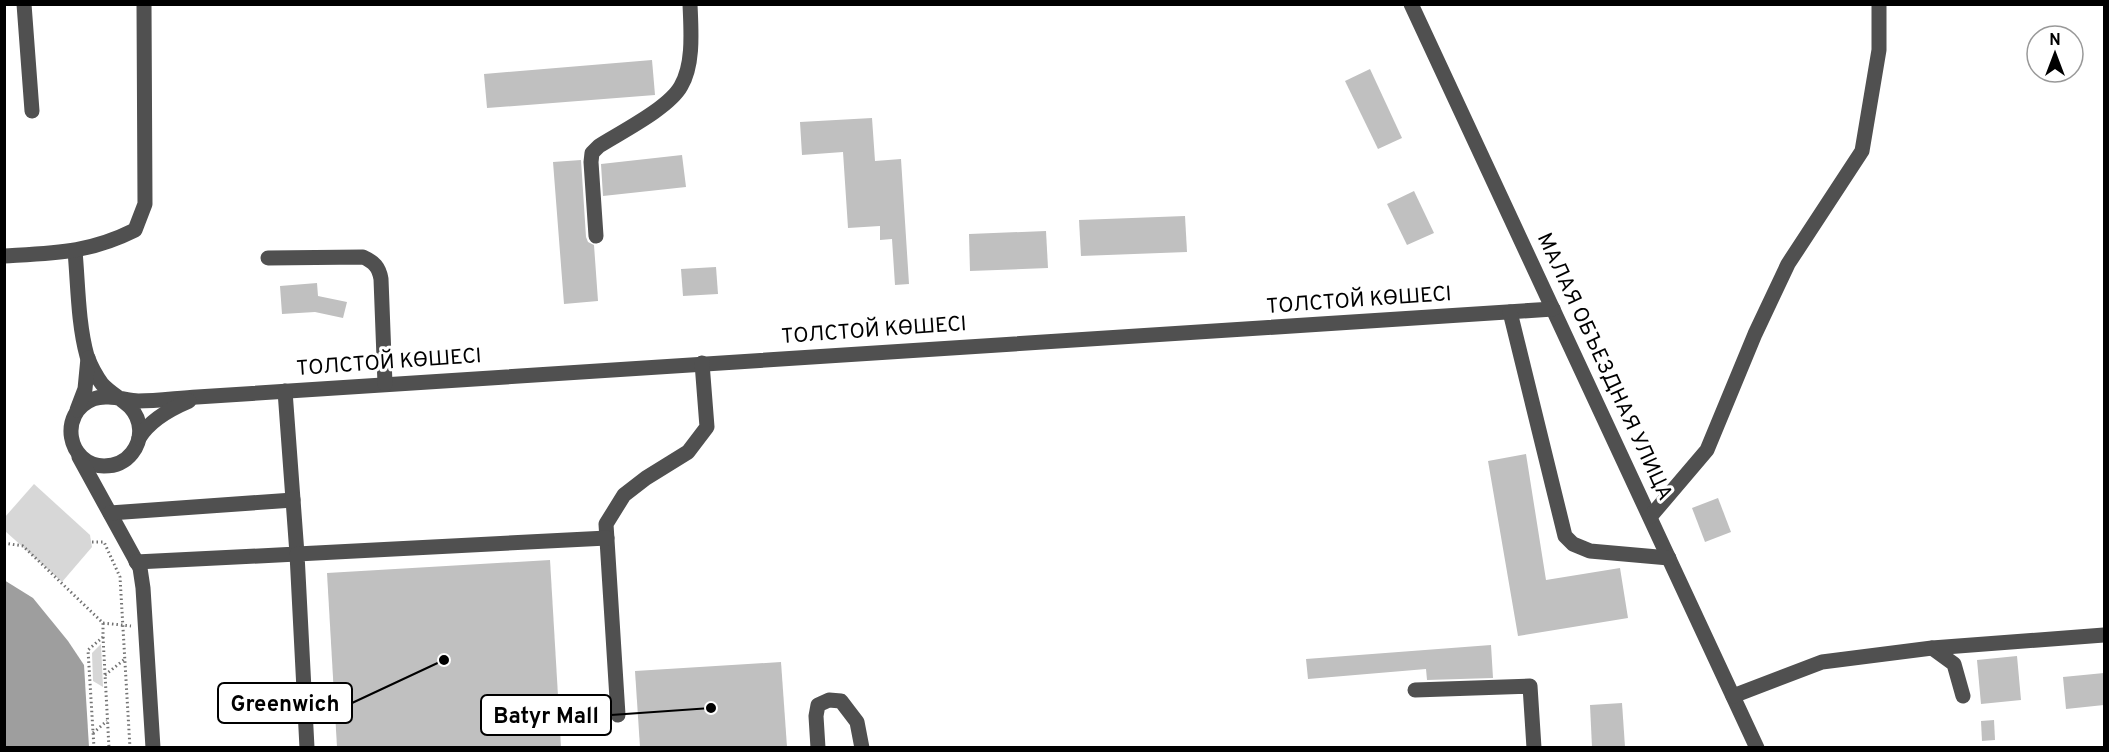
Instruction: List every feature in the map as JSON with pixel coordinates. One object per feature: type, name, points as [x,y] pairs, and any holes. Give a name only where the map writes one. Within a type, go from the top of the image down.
[{"type":"street","points":[[24,4],[32,111]]},
{"type":"street","points":[[4,256],[75,251],[111,242],[135,230],[145,204],[144,4]]},
{"type":"street","points":[[596,236],[592,153],[599,146],[665,104],[681,87],[688,68],[690,4]]},
{"type":"street","name":"МАЛАЯ ОБЪЕЗДНАЯ УЛИЦА","points":[[1412,4],[1758,747]]},
{"type":"street","points":[[1650,517],[1707,450],[1755,334],[1788,264],[1862,151],[1880,50],[1880,4]]},
{"type":"street","points":[[75,251],[88,358],[102,383],[118,400]]},
{"type":"street","points":[[268,258],[363,257],[373,261],[381,279],[385,384]]},
{"type":"street","name":"ТОЛСТОЙ КӨШЕСІ","points":[[118,400],[139,401],[285,392],[1553,309]]},
{"type":"street","points":[[1510,312],[1565,536],[1573,544],[1590,551],[1669,558]]},
{"type":"street","points":[[88,358],[85,388],[71,423],[70,434],[77,452],[140,568],[153,747]]},
{"type":"street","points":[[618,715],[606,524],[624,495],[646,478],[688,452],[707,427],[702,363]]},
{"type":"street","points":[[285,392],[297,554],[307,747]]},
{"type":"street","points":[[76,412],[95,398],[107,397],[118,400],[136,415],[140,427],[139,438]]},
{"type":"street","points":[[77,452],[97,466],[119,464],[135,449],[145,428],[176,406],[197,397]]},
{"type":"street","points":[[110,513],[293,500]]},
{"type":"street","points":[[136,562],[607,538]]},
{"type":"street","points":[[1733,696],[1822,662],[1932,648],[2104,635]]},
{"type":"street","points":[[1932,648],[1953,664],[1963,696]]},
{"type":"street","points":[[1415,690],[1530,686],[1534,747]]},
{"type":"street","points":[[818,747],[816,716],[819,705],[829,700],[841,701],[857,722],[862,747]]},
{"type":"path","points":[[92,542],[104,542],[120,577],[130,747]]},
{"type":"path","points":[[4,543],[23,546],[103,623],[145,626]]},
{"type":"path","points":[[103,623],[109,747]]},
{"type":"path","points":[[94,747],[88,650],[103,637]]},
{"type":"path","points":[[105,675],[124,659]]},
{"type":"path","points":[[93,733],[107,721]]},
{"type":"shaded area","points":[[34,484],[90,535],[92,547],[62,582],[5,531],[5,517]]},
{"type":"shaded area","points":[[4,580],[33,598],[68,641],[84,665],[89,747],[5,747]]},
{"type":"shaded area","points":[[101,644],[103,687],[93,681],[92,653]]},
{"type":"building","points":[[652,60],[655,95],[487,108],[484,74]]},
{"type":"building","points":[[1370,69],[1402,138],[1378,149],[1345,81]]},
{"type":"building","points":[[872,118],[875,161],[901,159],[909,284],[895,285],[892,239],[880,240],[880,226],[848,228],[843,152],[802,155],[800,122]]},
{"type":"building","points":[[682,155],[686,187],[603,196],[601,164]]},
{"type":"building","points":[[581,160],[586,237],[588,242],[594,245],[598,301],[564,304],[553,162]]},
{"type":"building","points":[[1414,191],[1434,233],[1407,245],[1387,204]]},
{"type":"building","points":[[1185,216],[1187,252],[1081,256],[1079,220]]},
{"type":"building","points":[[1046,231],[1048,268],[970,271],[969,234]]},
{"type":"building","points":[[716,267],[718,294],[683,296],[681,269]]},
{"type":"building","points":[[317,283],[318,296],[347,302],[343,318],[315,312],[282,314],[280,286]]},
{"type":"building","points":[[1526,454],[1546,580],[1620,568],[1628,618],[1518,636],[1488,461]]},
{"type":"building","points":[[1718,498],[1731,532],[1705,542],[1692,508]]},
{"type":"building","points":[[550,560],[561,747],[337,747],[327,573]]},
{"type":"building","points":[[1491,645],[1493,678],[1427,680],[1426,669],[1308,679],[1306,659]]},
{"type":"building","points":[[2017,656],[2021,700],[1981,704],[1977,660]]},
{"type":"building","points":[[781,662],[787,747],[640,747],[635,671]]},
{"type":"building","points":[[2104,673],[2104,705],[2066,709],[2063,677]]},
{"type":"building","points":[[1622,703],[1625,747],[1592,747],[1590,705]]},
{"type":"building","points":[[1994,720],[1995,740],[1982,741],[1981,721]]},
{"type":"place","name":"Greenwich","points":[[444,660]]},
{"type":"place","name":"Batyr Mall","points":[[711,708]]}]
